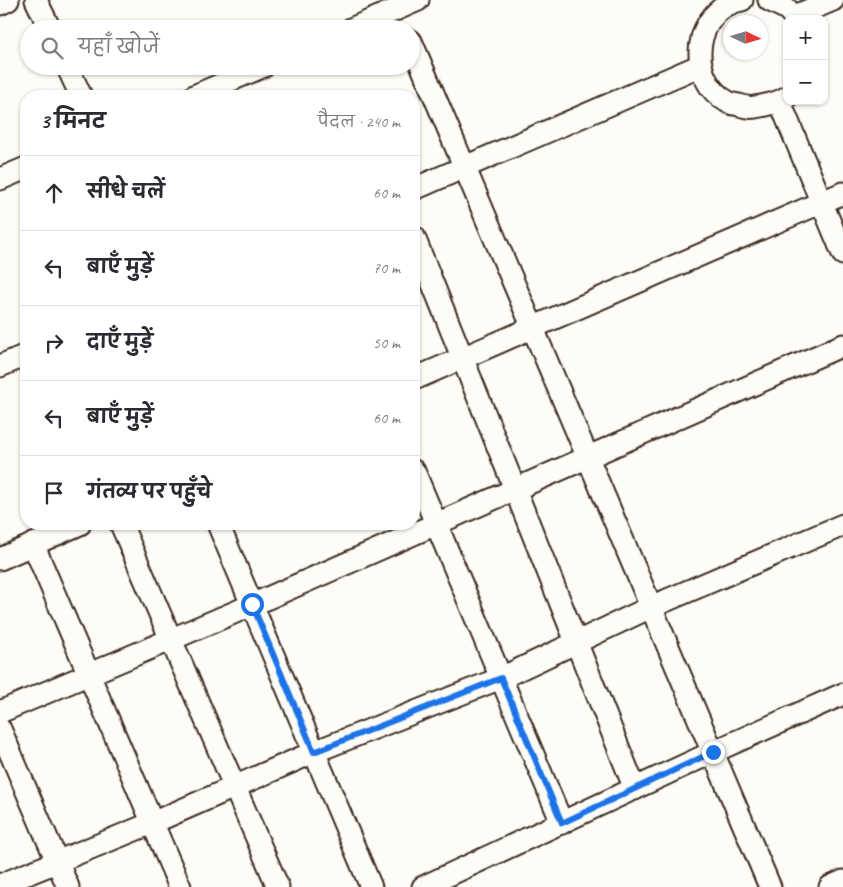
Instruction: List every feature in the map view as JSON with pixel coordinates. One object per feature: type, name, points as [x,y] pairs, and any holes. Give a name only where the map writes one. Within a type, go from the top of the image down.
[{"type":"street","points":[[0,4],[8,0]]},
{"type":"street","points":[[36,0],[46,20]]},
{"type":"street","points":[[367,20],[396,4],[418,0]]},
{"type":"street","points":[[737,0],[719,11],[707,24],[701,39],[699,54],[704,76],[714,91],[728,102],[751,109],[783,100]]},
{"type":"street","points":[[769,0],[787,9],[793,15]]},
{"type":"street","points":[[802,15],[832,0]]},
{"type":"street","points":[[396,4],[402,20]]},
{"type":"street","points":[[420,62],[770,887]]},
{"type":"street","points":[[420,186],[702,65]]},
{"type":"street","points":[[71,75],[78,90]]},
{"type":"street","points":[[208,90],[243,75]]},
{"type":"street","points":[[785,105],[821,202],[843,254]]},
{"type":"street","points":[[0,179],[20,171]]},
{"type":"street","points":[[420,376],[843,192]]},
{"type":"street","points":[[420,252],[635,789]]},
{"type":"street","points":[[0,712],[436,524],[843,345]]},
{"type":"street","points":[[0,366],[20,358]]},
{"type":"street","points":[[420,485],[562,823]]},
{"type":"street","points":[[0,885],[152,823],[314,752],[501,678],[652,607],[843,525]]},
{"type":"street","points":[[0,558],[66,530]]},
{"type":"street","points":[[124,530],[278,887]]},
{"type":"street","points":[[221,530],[371,887]]},
{"type":"street","points":[[33,544],[180,887]]},
{"type":"street","points":[[435,885],[713,752],[843,694]]},
{"type":"street","points":[[0,729],[68,887]]},
{"type":"street","points":[[830,887],[843,881]]},
{"type":"route","points":[[252,604],[314,752],[501,678],[562,823],[713,752]]}]
